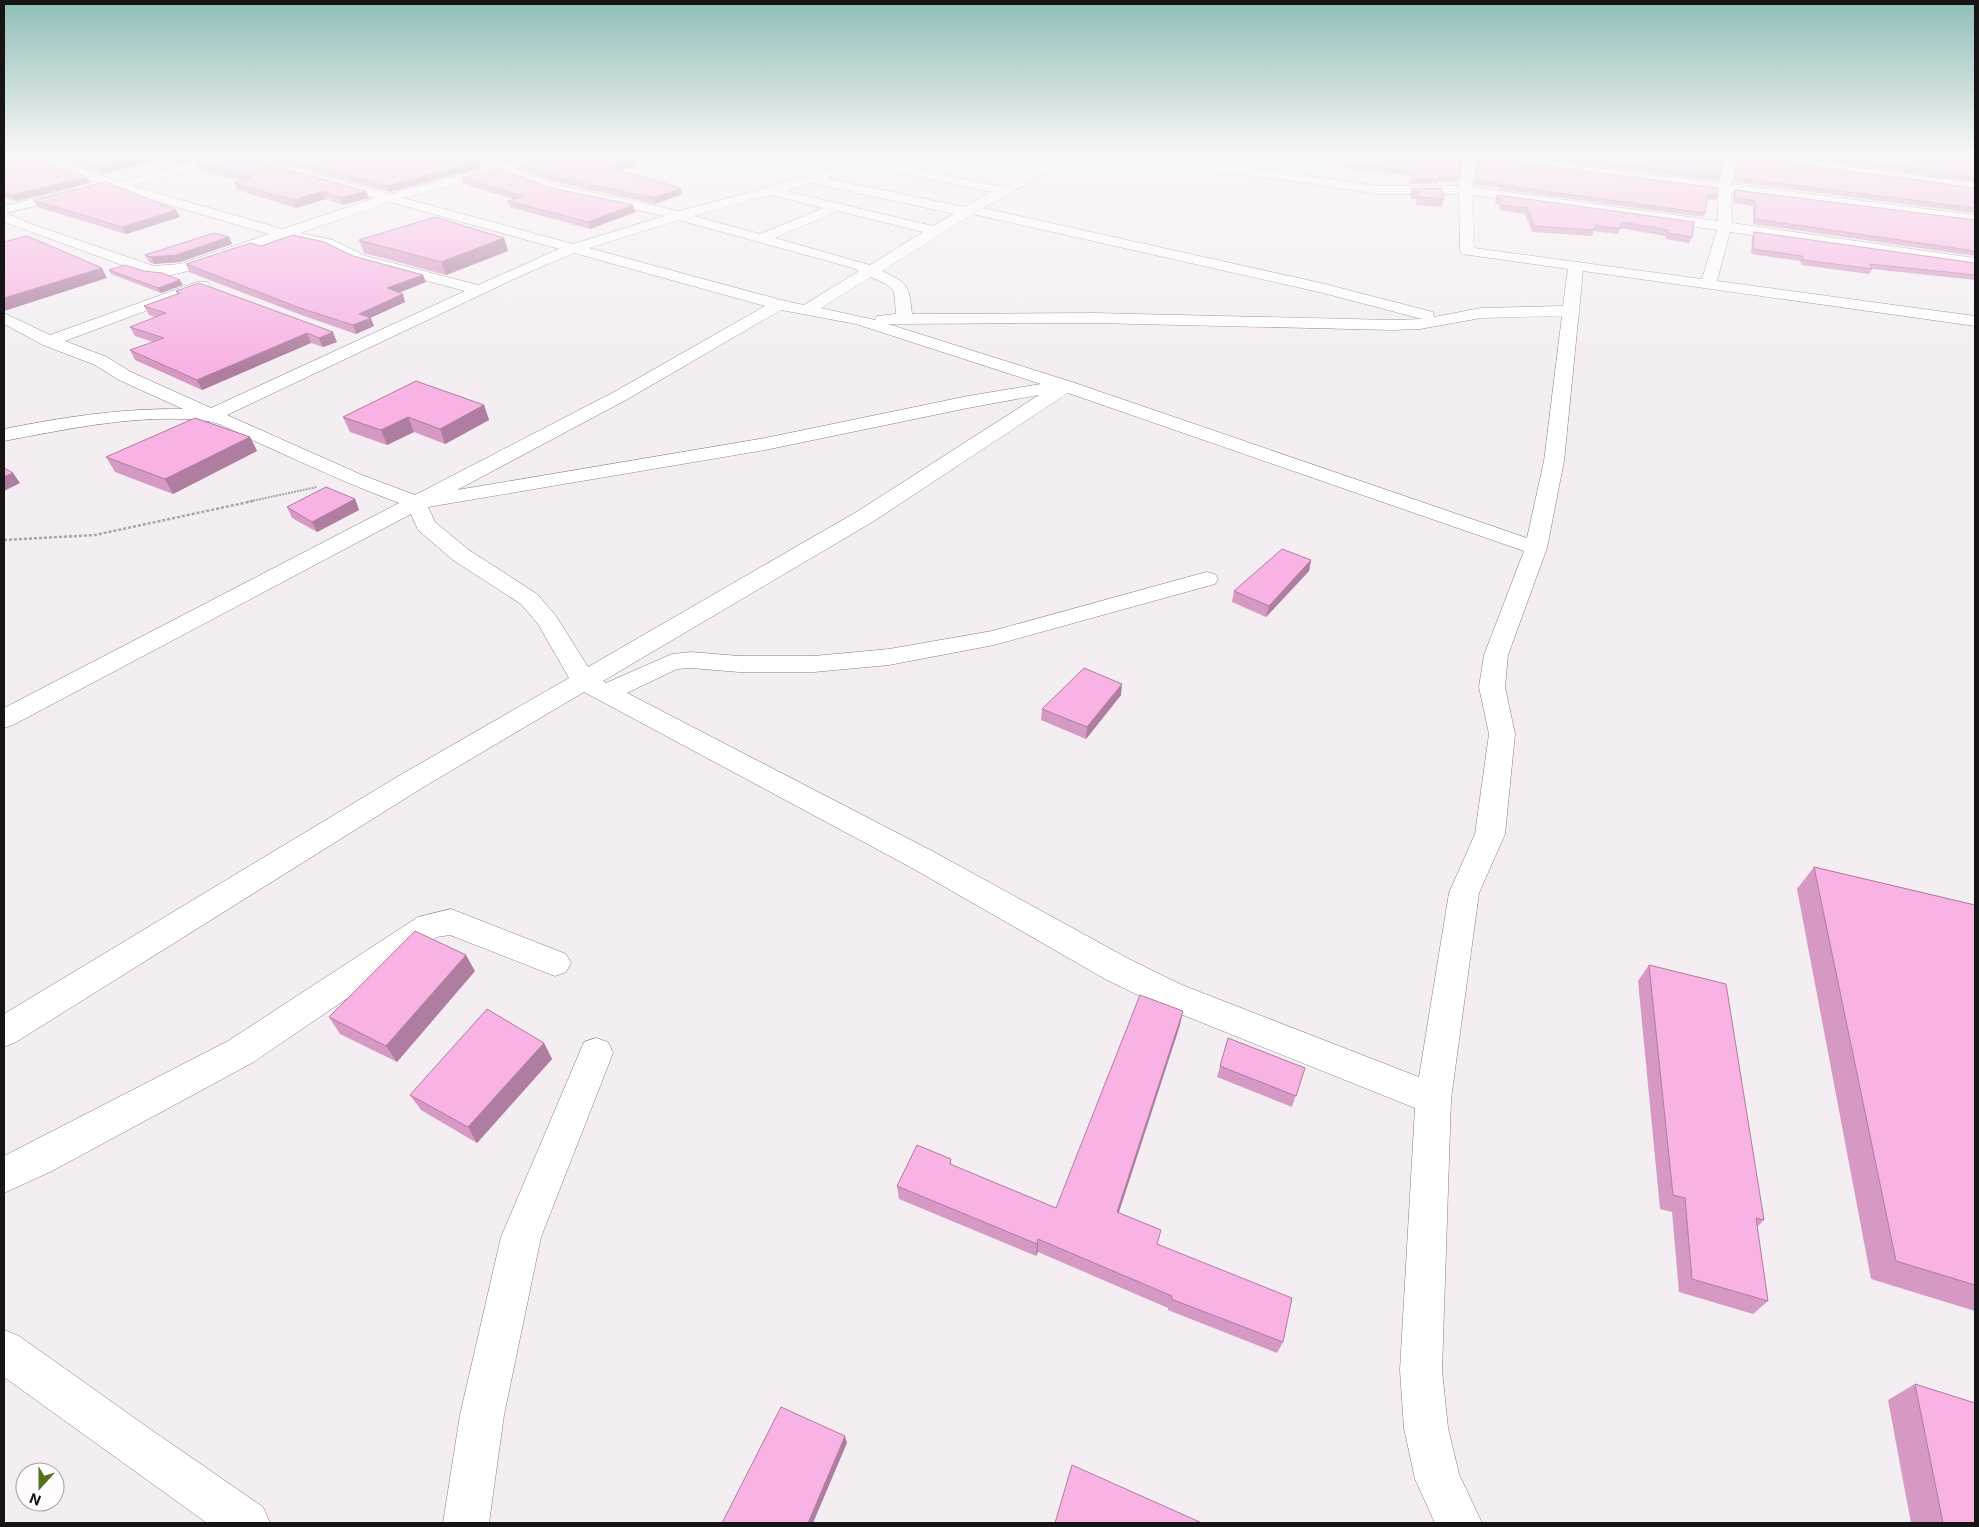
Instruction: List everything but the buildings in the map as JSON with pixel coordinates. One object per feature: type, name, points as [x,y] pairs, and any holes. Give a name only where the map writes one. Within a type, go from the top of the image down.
[{"type":"street","points":[[27,227],[152,271],[167,271],[183,268],[304,227]]},
{"type":"street","points":[[261,227],[284,234],[320,240],[361,258],[480,290]]},
{"type":"street","points":[[494,227],[779,305],[859,320],[1066,386],[1536,548]]},
{"type":"street","points":[[4,435],[56,424],[98,419],[150,414],[210,415],[522,270],[572,249],[641,227]]},
{"type":"street","points":[[717,227],[858,265],[871,271],[891,281],[902,290],[904,319]]},
{"type":"street","points":[[759,239],[788,227]]},
{"type":"street","points":[[924,227],[936,230]]},
{"type":"street","points":[[807,310],[940,227]]},
{"type":"street","points":[[1046,227],[1321,288],[1447,320]]},
{"type":"street","points":[[1466,227],[1467,252],[1975,320]]},
{"type":"street","points":[[1709,283],[1725,227]]},
{"type":"street","points":[[1734,227],[1975,262]]},
{"type":"street","points":[[1458,1523],[1438,1479],[1426,1428],[1421,1370],[1433,1099],[1464,893],[1490,834],[1502,734],[1492,687],[1496,654],[1536,548],[1554,461],[1576,266]]},
{"type":"street","points":[[486,272],[522,270]]},
{"type":"street","points":[[167,271],[220,291]]},
{"type":"street","points":[[422,275],[467,272]]},
{"type":"street","points":[[49,341],[202,285]]},
{"type":"street","points":[[4,720],[620,396],[779,305]]},
{"type":"street","points":[[859,320],[1094,318],[1392,325],[1447,320],[1481,313],[1571,311]]},
{"type":"street","points":[[4,318],[49,341],[101,361],[125,376],[210,415],[354,479],[416,503],[765,444],[968,402],[1066,386]]},
{"type":"street","points":[[339,335],[364,344]]},
{"type":"street","points":[[4,1032],[412,781],[595,687],[866,516],[1066,386]]},
{"type":"street","points":[[416,503],[426,525],[461,555],[529,599],[548,621],[595,687],[923,860],[1116,968],[1170,995],[1433,1099]]},
{"type":"street","points":[[595,687],[672,662],[691,660],[739,664],[814,664],[889,657],[994,638],[1207,578]]},
{"type":"street","points":[[4,1175],[39,1159],[240,1052],[429,926],[451,922],[555,963]]},
{"type":"street","points":[[466,1523],[482,1415],[521,1237],[596,1053]]},
{"type":"street","points":[[4,1351],[134,1445],[247,1523]]},
{"type":"path","points":[[4,540],[95,535],[354,479]]}]
